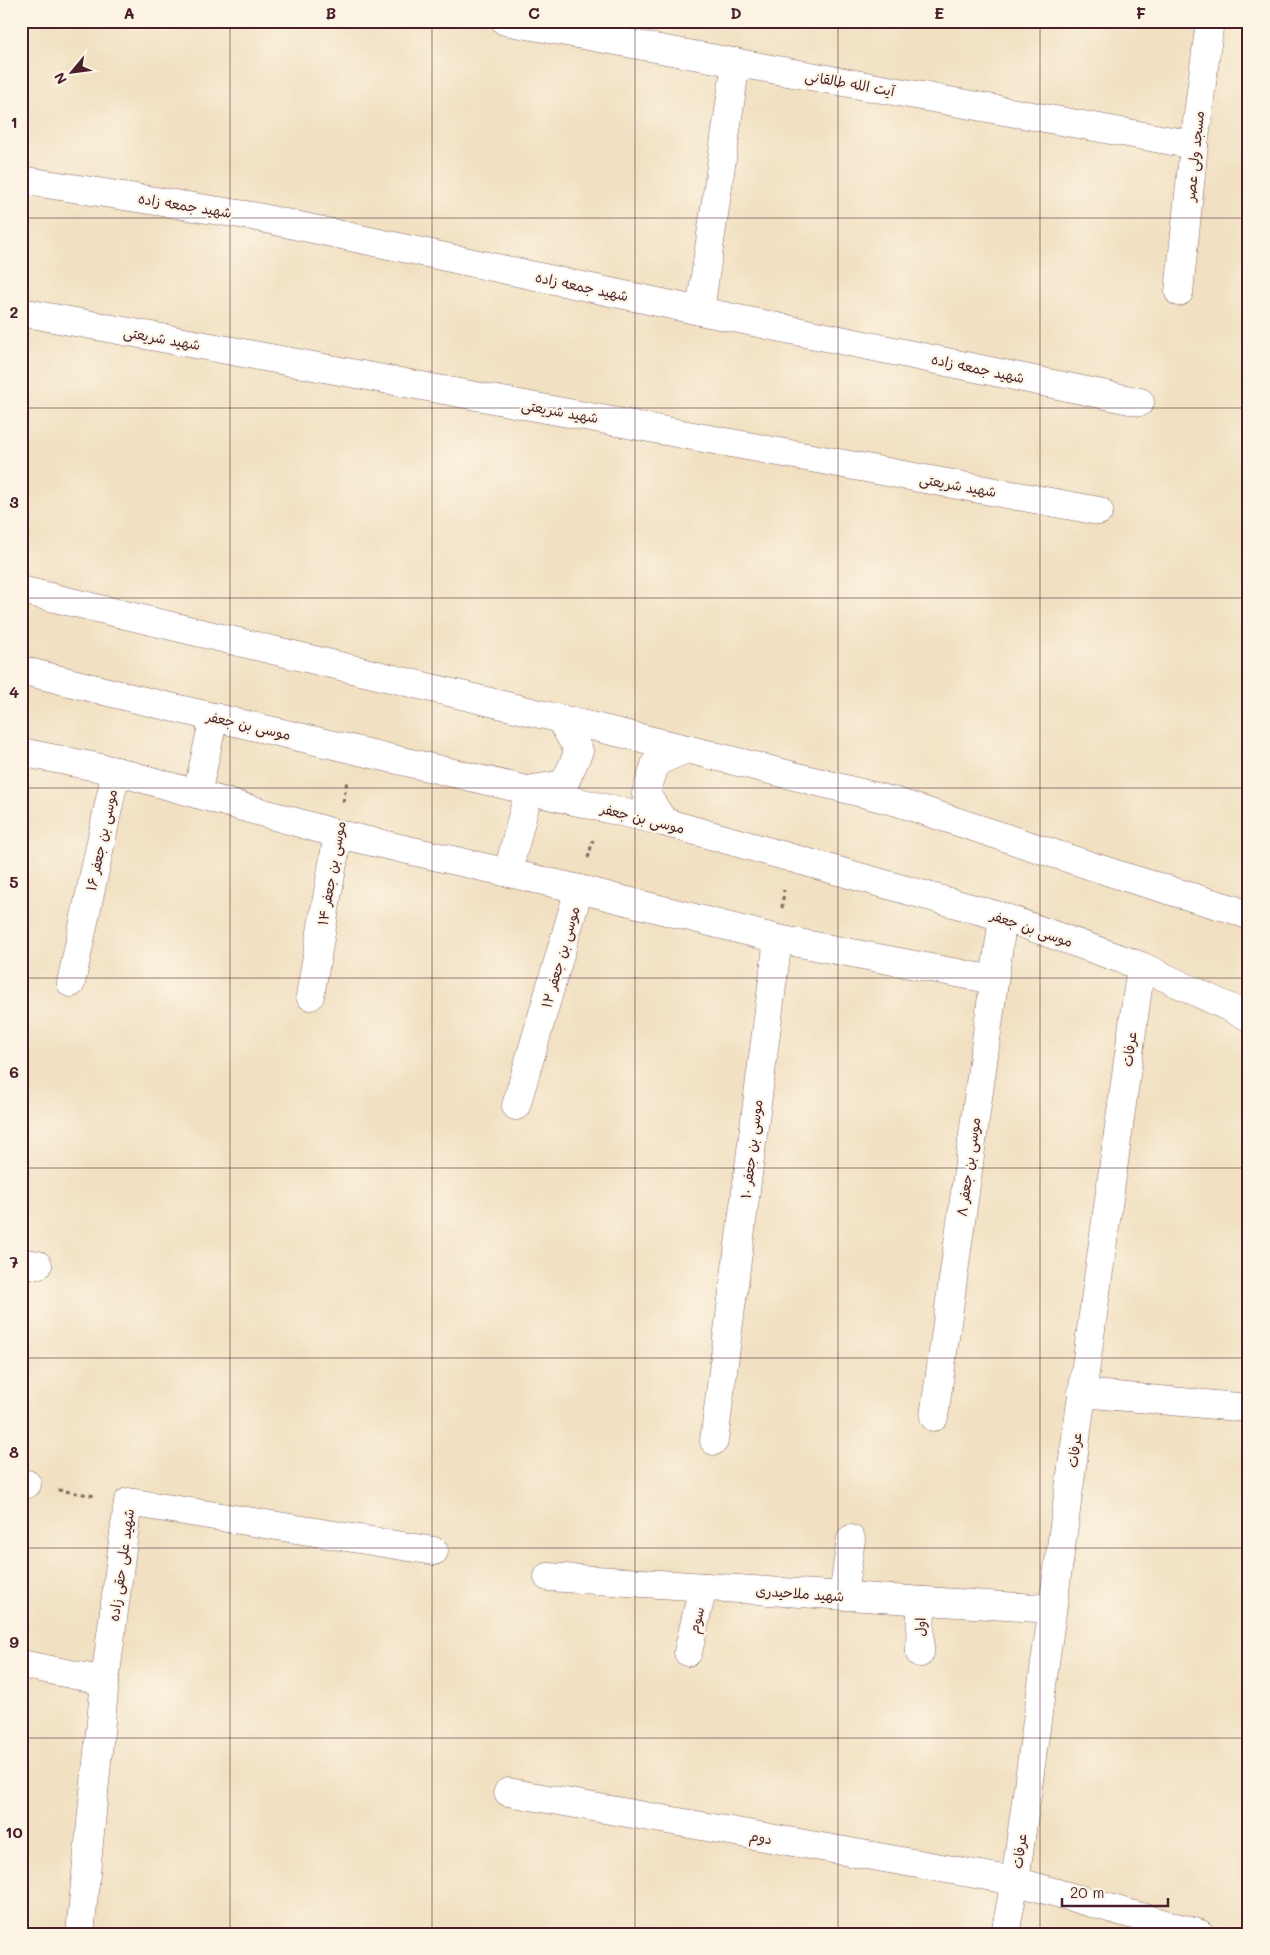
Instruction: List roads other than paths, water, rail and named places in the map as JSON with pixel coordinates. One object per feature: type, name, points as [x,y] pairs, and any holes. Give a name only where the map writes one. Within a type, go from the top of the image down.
[{"type":"street","name":"آیت الله طالقانی","points":[[505,21],[1194,145]]},
{"type":"street","name":"مسجد ولی عصر","points":[[1179,292],[1194,145],[1210,21]]},
{"type":"street","points":[[700,311],[736,62]]},
{"type":"street","name":"شهید جمعه زاده","points":[[21,180],[252,216],[1140,402]]},
{"type":"street","name":"شهید شریعتی","points":[[21,312],[1099,511]]},
{"type":"street","points":[[21,590],[687,749],[897,802],[1249,916]]},
{"type":"street","name":"موسی بن جعفر","points":[[21,670],[664,822],[1003,917],[1141,966],[1249,1017]]},
{"type":"street","points":[[197,794],[214,717]]},
{"type":"street","points":[[508,872],[529,790],[564,784],[579,751],[560,719]]},
{"type":"street","points":[[664,822],[646,794],[656,762],[687,749]]},
{"type":"street","points":[[21,752],[116,771],[338,834],[579,888],[778,938],[994,980]]},
{"type":"street","name":"موسی بن جعفر ۱۶","points":[[70,983],[116,771]]},
{"type":"street","name":"موسی بن جعفر ۱۴","points":[[310,996],[338,834]]},
{"type":"street","name":"موسی بن جعفر ۱۲","points":[[516,1106],[579,888]]},
{"type":"street","name":"موسی بن جعفر ۸","points":[[934,1417],[1003,917]]},
{"type":"street","name":"موسی بن جعفر ۱۰","points":[[714,1441],[778,938]]},
{"type":"street","name":"عرفات","points":[[1005,1934],[1015,1881],[1141,966]]},
{"type":"street","points":[[1082,1393],[1249,1408]]},
{"type":"street","name":"شهید علی حقی زاده","points":[[80,1934],[105,1681],[128,1502],[434,1551]]},
{"type":"street","points":[[843,1596],[851,1539]]},
{"type":"street","name":"شهید ملاحیدری","points":[[548,1577],[1052,1609]]},
{"type":"street","name":"سوم","points":[[688,1652],[703,1587]]},
{"type":"street","name":"اول","points":[[920,1653],[921,1601]]},
{"type":"street","points":[[21,1664],[105,1681]]},
{"type":"street","name":"دوم","points":[[508,1792],[1015,1881],[1200,1934]]}]
